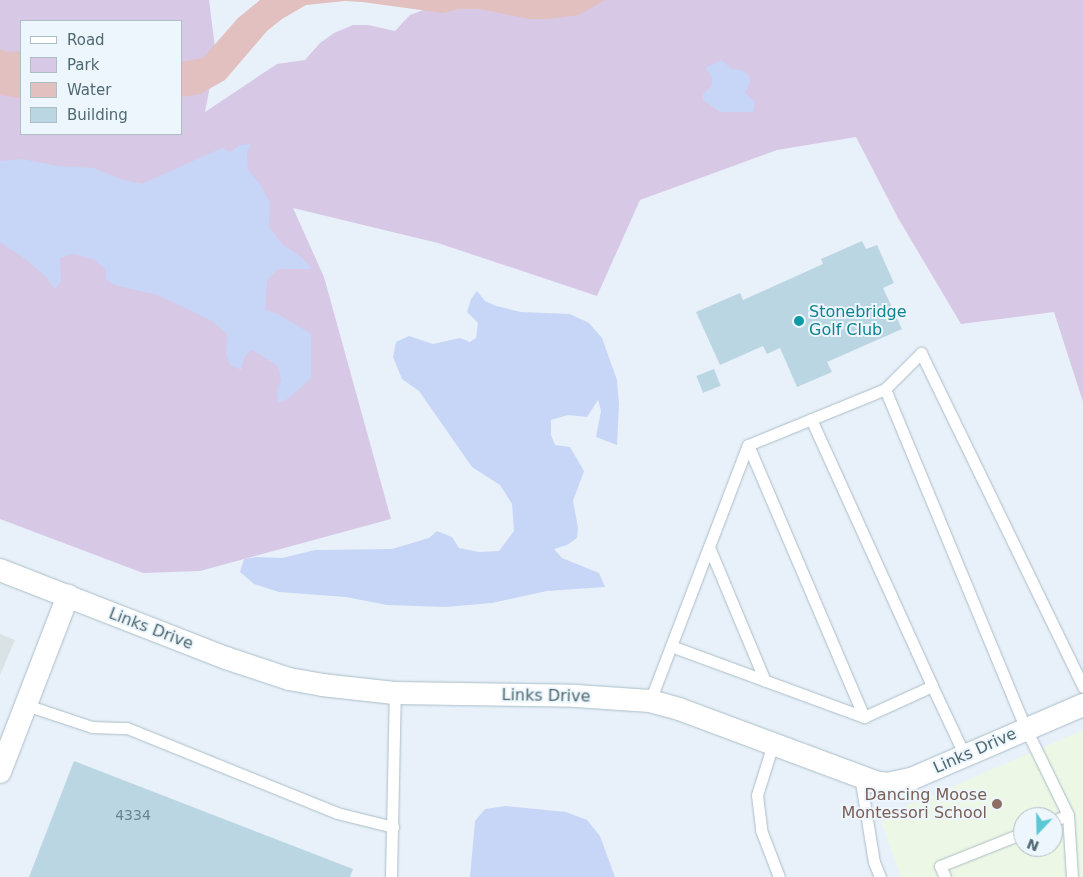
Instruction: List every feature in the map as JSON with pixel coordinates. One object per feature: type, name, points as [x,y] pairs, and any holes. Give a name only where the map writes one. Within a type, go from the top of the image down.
[{"type":"street","name":"Links Drive","points":[[0,570],[226,658],[281,676],[322,685],[395,693],[585,696],[650,700],[887,784],[900,782],[965,756],[1083,705]]},
{"type":"street","points":[[0,772],[68,596]]},
{"type":"lane","points":[[650,700],[748,445],[884,389],[921,353],[1083,686]]},
{"type":"lane","points":[[884,389],[1026,729],[1068,815],[1072,877]]},
{"type":"lane","points":[[811,419],[965,756]]},
{"type":"lane","points":[[748,445],[864,717]]},
{"type":"lane","points":[[709,548],[765,681]]},
{"type":"lane","points":[[671,646],[864,717],[932,686]]},
{"type":"lane","points":[[391,877],[395,693]]},
{"type":"lane","points":[[26,705],[92,727],[127,728],[337,813],[393,827]]},
{"type":"lane","points":[[773,744],[757,795],[761,830],[779,877]]},
{"type":"lane","points":[[860,776],[874,862],[880,877]]},
{"type":"lane","points":[[1063,817],[1068,815]]},
{"type":"lane","points":[[945,877],[940,866],[1013,837]]},
{"type":"shaded area","points":[[0,634],[15,640],[0,675]]},
{"type":"shaded area","name":"Dancing Moose Montessori School","points":[[1083,730],[1083,877],[901,877],[882,824],[887,813],[922,800]]},
{"type":"green space","name":"Stonebridge Golf Club","points":[[0,0],[209,0],[216,55],[205,112],[277,64],[305,60],[320,43],[334,33],[353,25],[368,25],[395,31],[410,15],[450,0],[1083,0],[1083,402],[1054,312],[961,324],[898,218],[856,137],[777,150],[640,200],[597,296],[438,243],[293,208],[324,277],[391,519],[200,571],[143,573],[0,519]]},
{"type":"sand","points":[[721,60],[732,69],[742,70],[749,76],[750,83],[745,93],[755,102],[753,112],[720,112],[703,100],[703,94],[712,86],[712,77],[706,70],[707,67]]},
{"type":"sand","points":[[251,144],[247,153],[248,170],[260,184],[270,203],[269,227],[283,245],[301,257],[312,269],[278,269],[267,280],[265,310],[278,314],[311,334],[311,378],[289,398],[278,403],[277,390],[281,380],[278,366],[252,350],[244,357],[241,370],[230,365],[226,355],[227,334],[212,321],[158,295],[114,285],[106,279],[105,268],[92,259],[74,254],[60,258],[61,282],[55,289],[44,275],[24,258],[0,242],[0,161],[22,159],[57,166],[94,168],[120,179],[142,184],[222,148],[230,152],[240,145]]},
{"type":"sand","points":[[477,291],[485,301],[496,306],[521,312],[570,314],[589,323],[602,338],[617,380],[619,404],[617,445],[596,437],[601,411],[598,400],[587,417],[568,415],[551,420],[551,435],[555,445],[570,447],[584,471],[573,501],[578,528],[577,538],[567,545],[554,549],[562,558],[599,573],[605,587],[547,591],[492,603],[445,607],[387,605],[346,597],[279,592],[254,584],[240,572],[244,559],[256,557],[282,558],[315,550],[392,549],[429,538],[437,531],[452,537],[459,548],[479,552],[499,551],[514,531],[512,504],[500,485],[472,467],[419,391],[402,379],[393,357],[396,342],[409,336],[433,344],[460,338],[470,342],[476,338],[478,323],[467,312],[471,299]]},
{"type":"sand","points":[[506,806],[566,812],[587,820],[600,836],[615,877],[470,877],[475,821],[485,809]]},
{"type":"water","points":[[260,0],[605,0],[579,15],[547,19],[530,19],[479,9],[459,9],[443,13],[345,1],[306,5],[282,19],[267,31],[225,80],[200,94],[182,97],[182,62],[203,58],[238,18]]},
{"type":"water","points":[[0,49],[8,52],[20,51],[20,98],[0,95]]},
{"type":"building","name":"Stonebridge Golf Club","points":[[862,241],[866,249],[877,245],[894,283],[883,288],[902,329],[827,362],[832,372],[797,387],[780,348],[767,354],[763,346],[720,365],[696,312],[740,293],[743,300],[823,264],[821,259]]},
{"type":"building","points":[[714,369],[721,386],[703,393],[696,376]]},
{"type":"building","points":[[74,761],[353,869],[350,877],[29,877]]},
{"type":"place","name":"Stonebridge Golf Club","points":[[799,321]]},
{"type":"place","name":"Dancing Moose Montessori School","points":[[997,804]]}]
